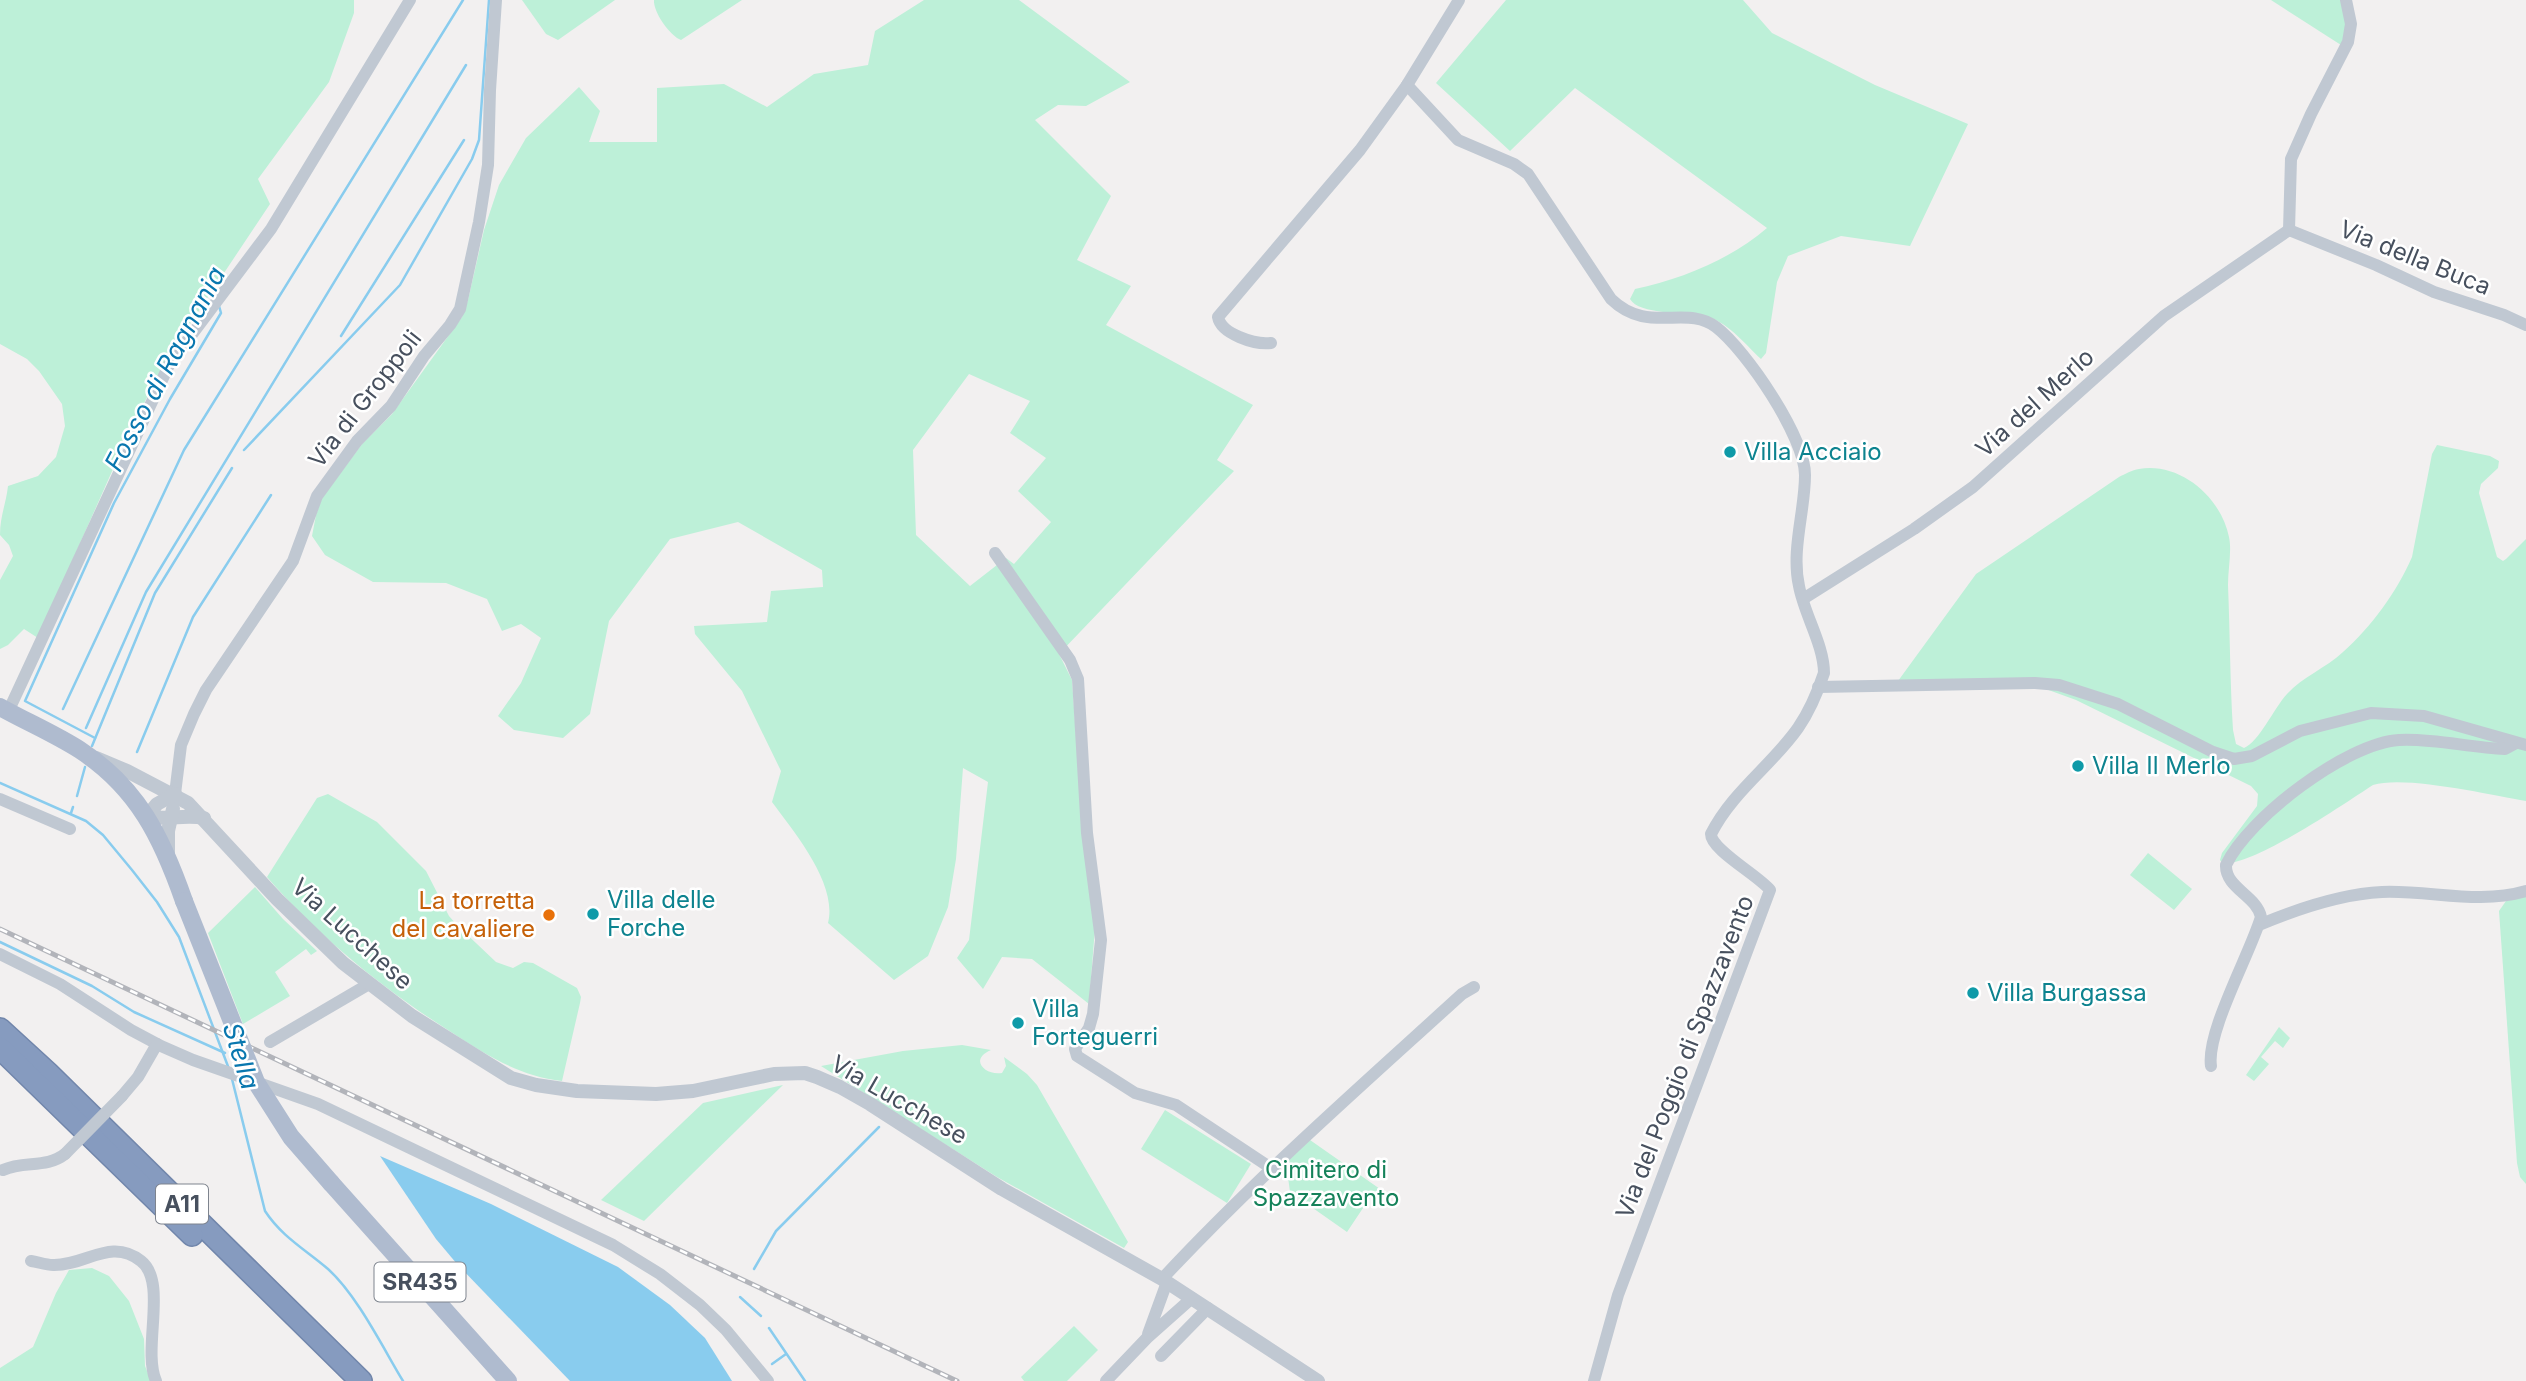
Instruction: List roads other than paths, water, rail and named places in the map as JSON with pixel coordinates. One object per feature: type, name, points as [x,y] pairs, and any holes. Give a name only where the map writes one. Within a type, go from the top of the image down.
[{"type":"highway","name":"A11","points":[[0,1029],[361,1381]]},
{"type":"highway","name":"A11","points":[[0,1048],[341,1381]]},
{"type":"main road","name":"SR435","points":[[4,709],[86,754],[123,787],[147,816],[168,856],[256,1082],[286,1129],[508,1381]]},
{"type":"street","points":[[4,709],[169,365],[271,229],[410,0]]},
{"type":"street","name":"Via di Groppoli","points":[[175,794],[181,745],[194,714],[206,690],[293,561],[317,496],[354,445],[390,408],[424,356],[460,309],[488,165],[489,90],[496,0]]},
{"type":"street","points":[[1271,343],[1257,343],[1229,331],[1219,323],[1220,314],[1360,150],[1407,85],[1459,0]]},
{"type":"street","points":[[2289,230],[2291,159],[2348,42],[2351,24],[2346,0]]},
{"type":"street","name":"Via del Poggio di Spazzavento","points":[[1407,85],[1458,139],[1514,164],[1528,174],[1618,306],[1643,317],[1692,318],[1707,322],[1723,333],[1755,370],[1802,452],[1805,474],[1797,570],[1824,673],[1798,728],[1730,804],[1711,834],[1714,844],[1770,890],[1618,1294],[1594,1381]]},
{"type":"street","name":"Via della Buca","points":[[2289,230],[2434,292],[2526,325]]},
{"type":"street","name":"Via del Merlo","points":[[1803,599],[1914,529],[1973,487],[2164,316],[2289,230]]},
{"type":"street","points":[[995,553],[1070,660],[1078,679],[1087,833],[1101,940],[1093,1014],[1090,1028],[1075,1049],[1077,1056],[1135,1093],[1176,1105],[1271,1168]]},
{"type":"street","points":[[1818,687],[2035,683],[2059,685],[2118,704],[2213,752],[2234,759],[2252,756],[2291,734],[2371,713],[2424,716],[2521,744]]},
{"type":"street","points":[[2211,1066],[2211,1048],[2217,1029],[2261,917],[2260,911],[2229,879],[2225,872],[2226,865],[2258,823],[2305,784],[2360,750],[2399,740],[2497,749],[2521,744]]},
{"type":"street","name":"Via Lucchese","points":[[86,754],[175,794],[188,803],[291,913],[369,985],[439,1035],[496,1070],[536,1085],[576,1091],[656,1094],[692,1091],[774,1074],[805,1073],[817,1077],[870,1104],[1002,1189],[1165,1280],[1311,1379]]},
{"type":"street","points":[[147,816],[158,804],[175,794]]},
{"type":"street","points":[[168,856],[168,831],[175,794]]},
{"type":"street","points":[[0,799],[70,829]]},
{"type":"street","points":[[147,816],[204,818]]},
{"type":"street","points":[[2259,925],[2282,915],[2349,896],[2384,892],[2492,898],[2526,891]]},
{"type":"street","points":[[0,954],[60,984],[157,1044],[318,1104],[586,1231],[639,1260],[679,1288],[717,1321],[768,1381]]},
{"type":"street","points":[[270,1042],[369,985]]},
{"type":"street","points":[[1147,1338],[1165,1280],[1217,1220],[1462,994],[1474,987]]},
{"type":"street","points":[[3,1170],[12,1166],[50,1163],[65,1154],[138,1077],[157,1044]]},
{"type":"street","points":[[32,1261],[53,1265],[115,1250],[126,1252],[145,1264],[152,1281],[154,1318],[150,1360],[156,1381]]},
{"type":"street","points":[[1106,1381],[1147,1338],[1192,1297]]},
{"type":"street","points":[[1161,1356],[1208,1308]]},
{"type":"water","points":[[380,1156],[491,1204],[618,1267],[670,1305],[705,1338],[732,1381],[570,1381],[457,1264],[436,1239]]},
{"type":"waterway","points":[[63,709],[184,450],[463,0]]},
{"type":"waterway","points":[[244,450],[400,285],[472,159],[479,140],[489,0]]},
{"type":"waterway","points":[[86,728],[146,592],[466,65]]},
{"type":"waterway","points":[[341,336],[464,140]]},
{"type":"waterway","name":"Fosso di Ragnania","points":[[95,738],[25,701],[114,503],[170,399],[221,313],[219,306]]},
{"type":"waterway","points":[[92,746],[155,593],[232,468]]},
{"type":"waterway","points":[[137,752],[193,617],[271,495]]},
{"type":"waterway","points":[[77,796],[85,767]]},
{"type":"waterway","name":"Stella","points":[[0,783],[86,821],[103,835],[132,870],[179,937],[229,1069]]},
{"type":"waterway","name":"Stella","points":[[71,813],[73,807]]},
{"type":"waterway","points":[[0,942],[92,986],[134,1012],[225,1053]]},
{"type":"waterway","name":"Stella","points":[[232,1079],[265,1211],[287,1236],[339,1280],[369,1322],[403,1381]]},
{"type":"waterway","points":[[754,1269],[776,1231],[879,1127]]},
{"type":"waterway","points":[[740,1297],[761,1316]]},
{"type":"waterway","points":[[769,1328],[805,1381]]},
{"type":"waterway","points":[[772,1364],[786,1354]]},
{"type":"railway","points":[[0,929],[957,1381]]},
{"type":"place","name":"Villa Acciaio","points":[[1730,452]]},
{"type":"place","name":"Villa Il Merlo","points":[[2078,766]]},
{"type":"place","name":"Villa delle Forche","points":[[593,914]]},
{"type":"place","name":"La torretta del cavaliere","points":[[549,915]]},
{"type":"place","name":"Villa Burgassa","points":[[1973,993]]},
{"type":"place","name":"Villa Forteguerri","points":[[1018,1023]]},
{"type":"park label","name":"Cimitero di Spazzavento","points":[[1326,1184]]}]
